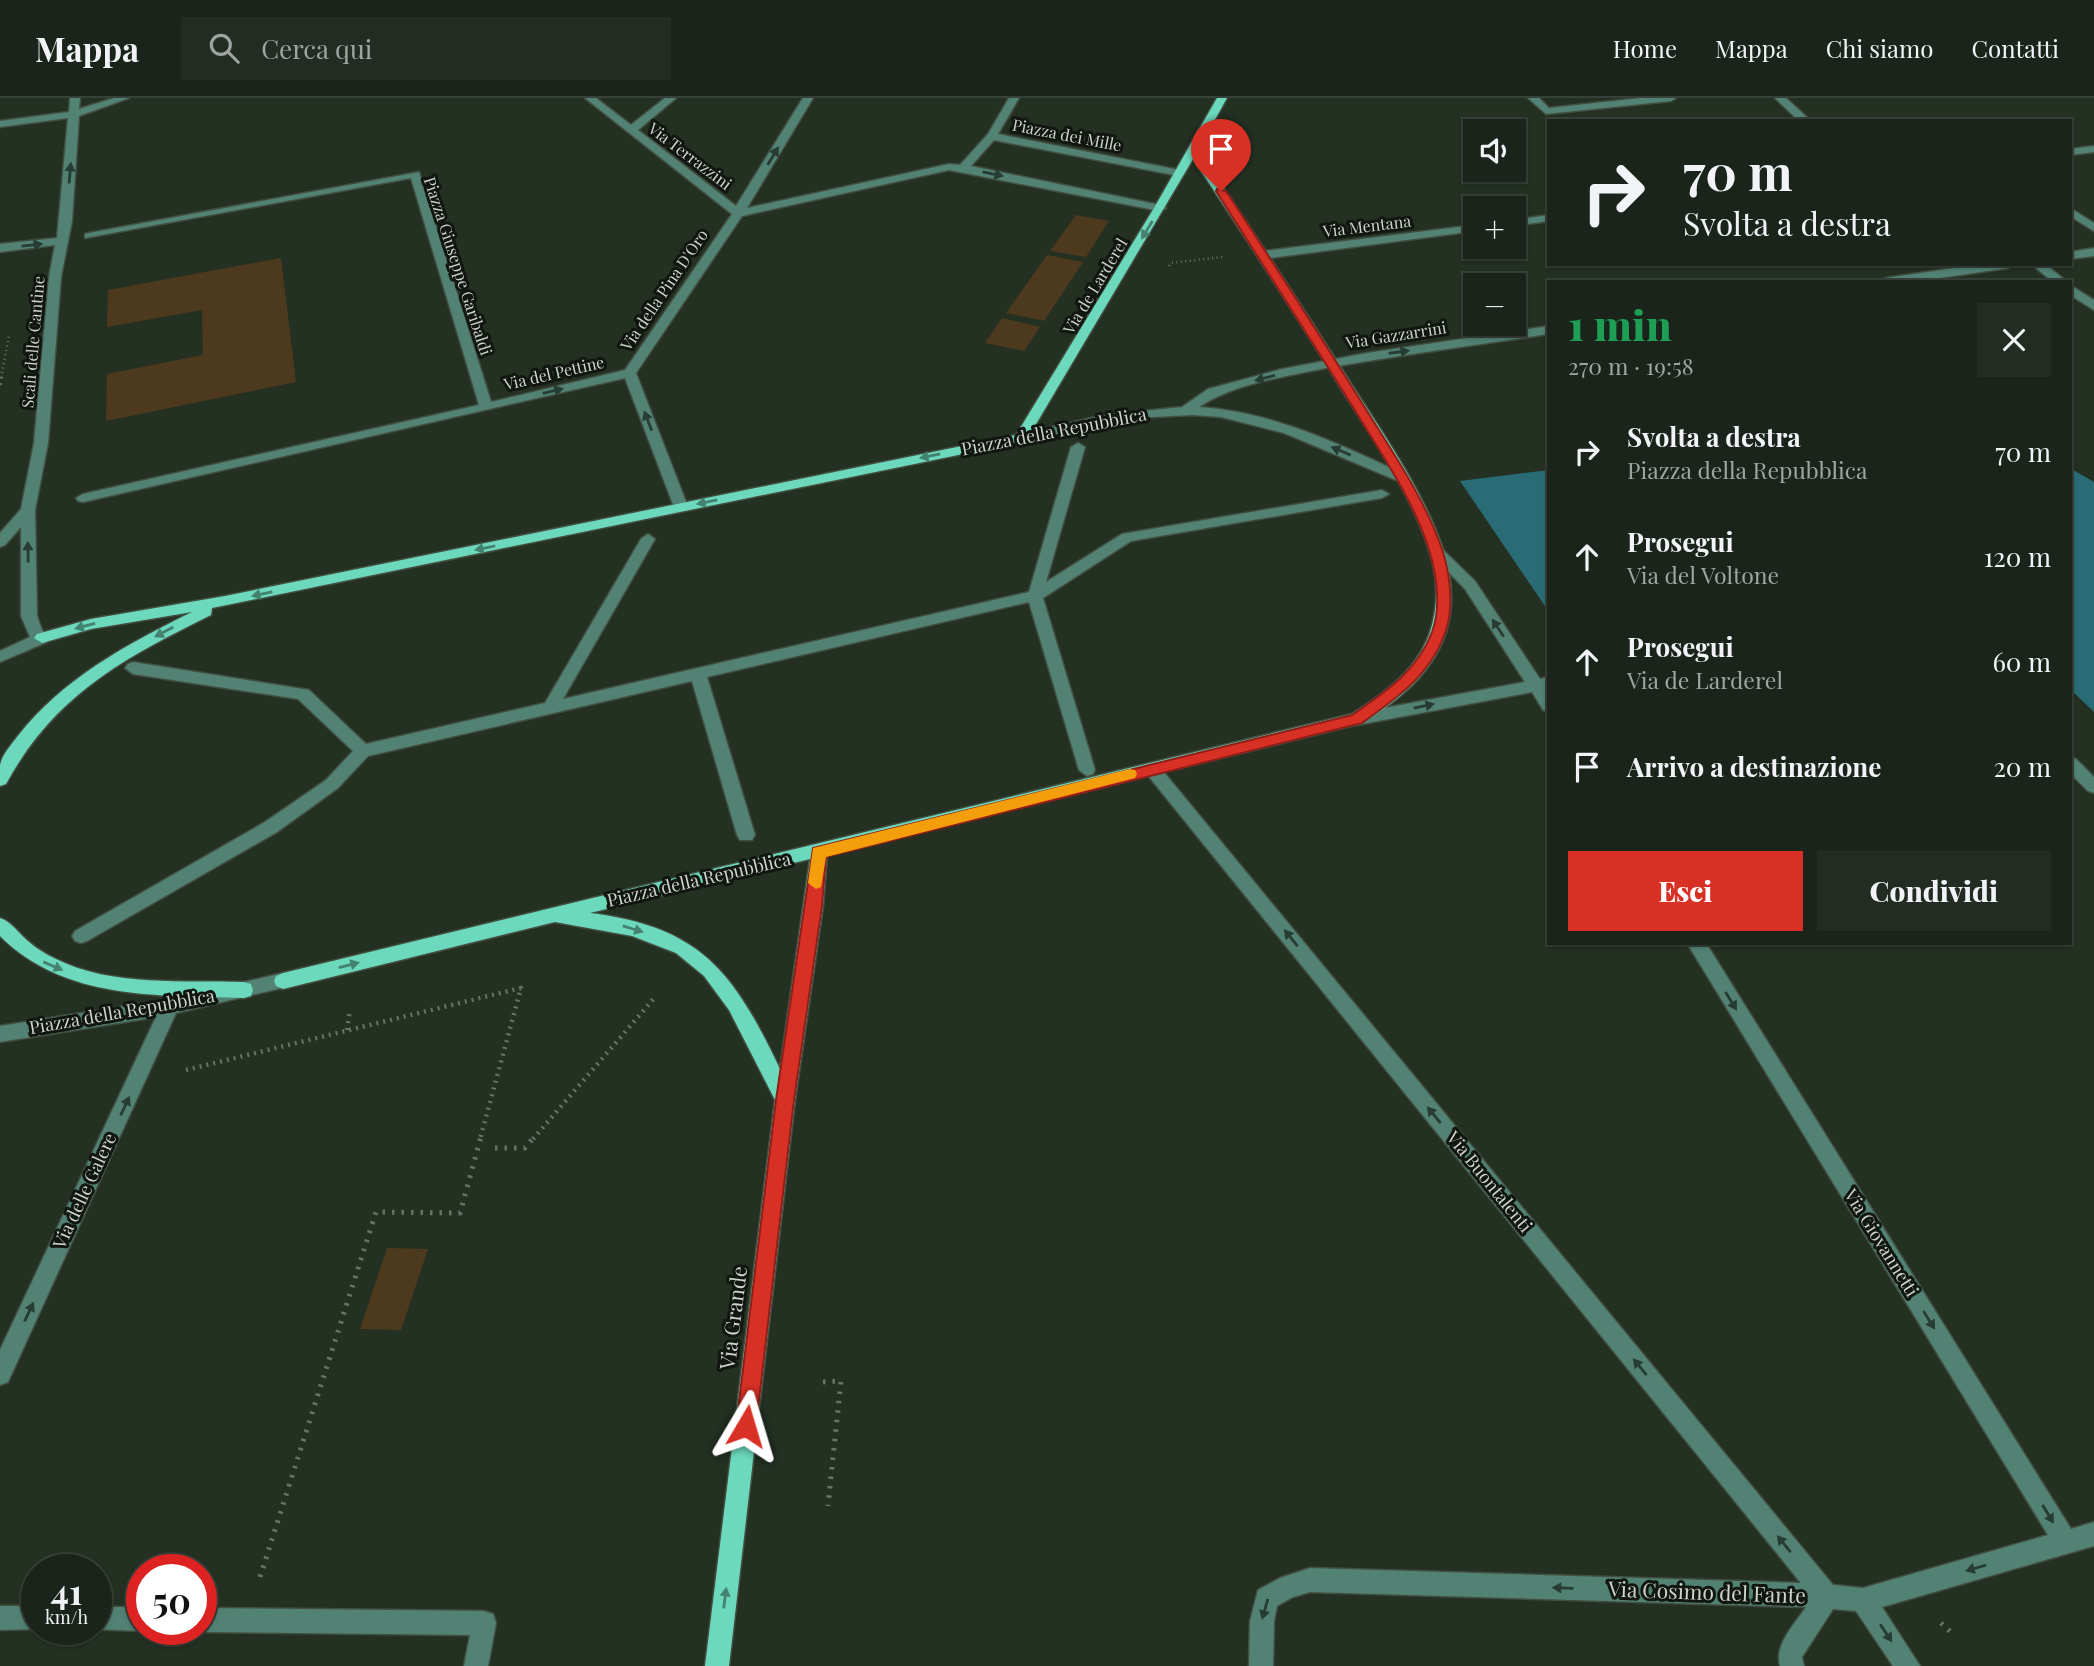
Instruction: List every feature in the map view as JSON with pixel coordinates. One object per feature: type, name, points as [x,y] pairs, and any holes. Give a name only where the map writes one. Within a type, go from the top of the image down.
[{"type":"main road","name":"Via de Larderel","points":[[1021,438],[1160,208],[1222,98]]},
{"type":"main road","points":[[1192,149],[1263,255],[1403,479]]},
{"type":"main road","name":"Piazza della Repubblica","points":[[42,638],[91,624],[225,601],[1021,438]]},
{"type":"main road","name":"Piazza della Repubblica","points":[[282,981],[1357,719],[1404,686],[1431,649],[1439,632],[1443,577],[1436,551],[1403,479]]},
{"type":"main road","name":"Piazza della Repubblica","points":[[0,780],[27,736],[76,687],[148,641],[225,601]]},
{"type":"main road","name":"Via Grande","points":[[717,1666],[785,1100],[814,906],[819,852]]},
{"type":"main road","points":[[541,917],[613,923],[662,939],[694,954],[732,1001],[754,1036],[785,1100]]},
{"type":"main road","name":"Piazza della Repubblica","points":[[0,925],[20,947],[41,961],[71,974],[136,984],[244,990]]},
{"type":"street","name":"Scali delle Cantine","points":[[42,638],[35,633],[29,615],[28,510],[41,443],[55,277],[63,241],[75,98]]},
{"type":"street","points":[[0,124],[75,114],[124,98]]},
{"type":"street","name":"Via Terrazzini","points":[[590,98],[738,213]]},
{"type":"street","points":[[631,131],[671,98]]},
{"type":"street","name":"Via della Pina D'Oro","points":[[681,507],[630,373],[738,213],[808,98]]},
{"type":"street","points":[[992,136],[1014,98]]},
{"type":"street","points":[[1533,98],[1546,111],[1671,98]]},
{"type":"street","points":[[1780,98],[1803,119]]},
{"type":"street","name":"Piazza dei Mille","points":[[963,168],[992,136],[1179,173]]},
{"type":"street","points":[[2089,150],[2094,159]]},
{"type":"street","points":[[738,213],[948,167],[1160,208]]},
{"type":"street","name":"Piazza Giuseppe Garibaldi","points":[[89,236],[415,174],[486,407]]},
{"type":"street","points":[[2072,212],[2094,228]]},
{"type":"street","points":[[1526,221],[1547,218]]},
{"type":"street","name":"Via Mentana","points":[[1263,255],[1463,230]]},
{"type":"street","points":[[0,248],[63,241]]},
{"type":"street","points":[[2072,256],[2094,252]]},
{"type":"street","points":[[1900,280],[1994,266]]},
{"type":"street","points":[[2040,266],[2058,280]]},
{"type":"street","points":[[2072,290],[2094,306]]},
{"type":"street","name":"Via Gazzarrini","points":[[1332,363],[1547,330]]},
{"type":"street","name":"Piazza della Repubblica","points":[[1185,411],[1213,392],[1332,363]]},
{"type":"street","name":"Via del Pettine","points":[[486,407],[630,373]]},
{"type":"street","points":[[83,498],[486,407]]},
{"type":"street","name":"Piazza della Repubblica","points":[[1021,438],[1110,419],[1185,411],[1256,420],[1344,452],[1403,479]]},
{"type":"street","name":"Piazza della Repubblica","points":[[1035,596],[1077,447]]},
{"type":"street","points":[[81,936],[271,827],[332,784],[363,751],[1035,596],[1128,537],[1382,494]]},
{"type":"street","points":[[0,542],[28,510]]},
{"type":"street","points":[[550,708],[648,539]]},
{"type":"street","name":"Piazza della Repubblica","points":[[1357,719],[1542,684],[1470,585],[1436,551]]},
{"type":"street","points":[[1035,596],[1087,770]]},
{"type":"street","name":"Piazza della Repubblica","points":[[0,657],[42,638]]},
{"type":"street","points":[[133,668],[303,694],[363,751]]},
{"type":"street","name":"Piazza della Repubblica","points":[[698,674],[747,835]]},
{"type":"street","points":[[2072,765],[2094,787]]},
{"type":"street","name":"Via Buontalenti","points":[[1152,769],[1827,1597]]},
{"type":"street","name":"Via Giovannetti","points":[[1697,945],[2066,1543]]},
{"type":"street","name":"Piazza della Repubblica","points":[[0,1034],[170,1007],[282,981]]},
{"type":"street","name":"Via delle Galere","points":[[0,1374],[170,1007]]},
{"type":"street","name":"Via Cosimo del Fante","points":[[1261,1666],[1262,1621],[1267,1599],[1288,1586],[1310,1580],[1863,1600],[2094,1534]]},
{"type":"street","points":[[1792,1666],[1789,1655],[1827,1597]]},
{"type":"street","points":[[1863,1600],[1908,1666]]},
{"type":"street","points":[[0,1618],[21,1618]]},
{"type":"street","points":[[217,1620],[484,1623],[476,1666]]},
{"type":"path","points":[[1171,263],[1224,256]]},
{"type":"path","points":[[0,386],[11,324]]},
{"type":"path","points":[[192,1069],[521,988],[460,1213],[376,1212],[246,1621]]},
{"type":"path","points":[[495,1148],[524,1147],[656,996]]},
{"type":"path","points":[[347,1030],[350,1010]]},
{"type":"path","points":[[823,1382],[841,1381],[828,1506]]},
{"type":"shaded area","points":[[1076,215],[1109,221],[1086,257],[1050,251]]},
{"type":"shaded area","points":[[1047,255],[1083,262],[1044,321],[1006,313]]},
{"type":"shaded area","points":[[281,258],[296,382],[106,421],[107,374],[203,355],[202,310],[107,327],[108,290]]},
{"type":"shaded area","points":[[1002,318],[1040,327],[1024,351],[985,343]]},
{"type":"shaded area","points":[[387,1248],[428,1249],[401,1330],[360,1329]]},
{"type":"water","points":[[2072,469],[2094,482],[2094,712],[2072,691]]},
{"type":"water","points":[[1547,470],[1547,609],[1460,481]]},
{"type":"slow traffic","points":[[816,883],[819,852],[1130,774]]},
{"type":"route","points":[[746,1426],[785,1100],[814,906],[819,852],[1357,719],[1404,686],[1419,669],[1439,632],[1443,577],[1436,551],[1409,490],[1318,341],[1221,191]]}]
